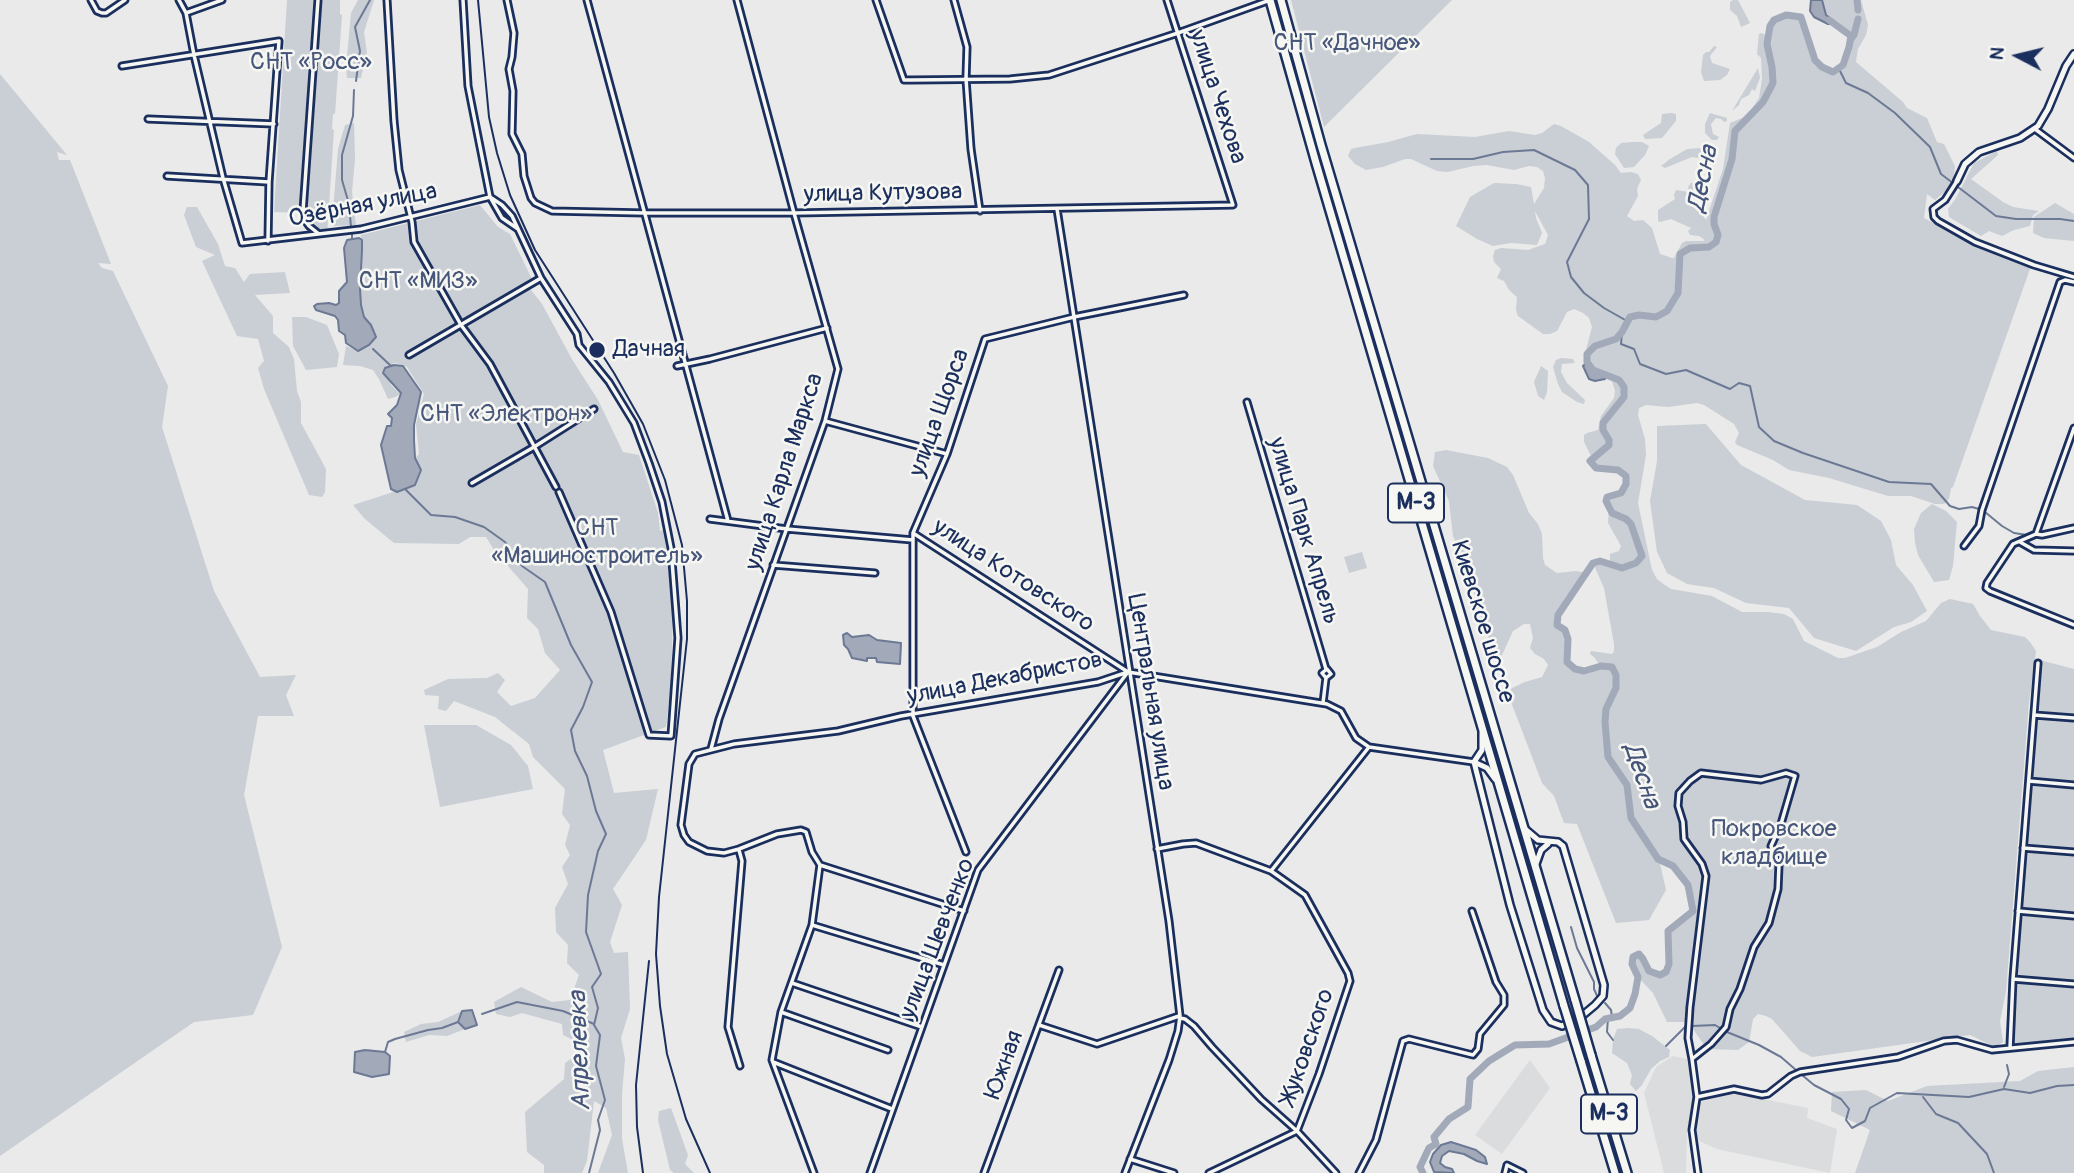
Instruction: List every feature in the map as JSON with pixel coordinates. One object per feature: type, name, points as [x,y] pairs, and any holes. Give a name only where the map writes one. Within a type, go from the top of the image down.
[{"type":"highway","name":"Киевское шоссе","points":[[1270,0],[1615,1173]]},
{"type":"highway","name":"Киевское шоссе","points":[[1281,0],[1321,145],[1627,1173]]},
{"type":"street","points":[[91,0],[97,11],[102,13],[125,0]]},
{"type":"street","points":[[179,0],[186,13],[223,178]]},
{"type":"street","points":[[186,13],[222,0]]},
{"type":"street","points":[[318,0],[303,211],[304,219],[319,234]]},
{"type":"street","points":[[387,0],[399,170],[414,242],[461,325],[490,363],[558,490],[611,612],[649,735],[671,736],[678,638],[671,548],[662,502],[634,423],[609,382],[579,345],[577,334],[541,278],[507,210],[490,197]]},
{"type":"street","points":[[463,0],[468,86],[490,197],[502,218],[518,229]]},
{"type":"street","name":"улица Кутузова","points":[[507,0],[514,33],[509,69],[513,91],[512,134],[522,153],[526,186],[535,203],[552,211],[645,214],[794,213],[1233,205]]},
{"type":"street","points":[[587,0],[728,521]]},
{"type":"street","name":"улица Карла Маркса","points":[[711,749],[719,719],[825,421],[838,369],[737,0]]},
{"type":"street","points":[[876,0],[904,79],[1010,79],[1049,75],[1270,0]]},
{"type":"street","points":[[954,0],[967,47],[966,79],[971,149],[980,211]]},
{"type":"street","name":"улица Чехова","points":[[1167,0],[1233,205]]},
{"type":"street","points":[[1251,0],[1253,6]]},
{"type":"street","points":[[122,66],[279,41],[269,182],[268,242]]},
{"type":"street","points":[[2074,54],[2066,66],[2049,109],[2035,129],[2020,138],[1979,152],[1965,164],[1952,192],[1933,209],[1934,217],[1938,221],[1975,242],[2074,280]]},
{"type":"street","points":[[148,119],[274,124]]},
{"type":"street","points":[[2035,129],[2074,158]]},
{"type":"street","points":[[167,176],[269,182]]},
{"type":"street","name":"Озёрная улица","points":[[223,178],[242,243],[347,232],[490,197]]},
{"type":"street","name":"Центральная улица","points":[[1057,209],[1169,921],[1180,1017],[1169,1060],[1125,1173]]},
{"type":"street","points":[[410,355],[541,278]]},
{"type":"street","points":[[1964,546],[1979,526],[1982,510],[2060,282],[2074,280]]},
{"type":"street","name":"улица Щорса","points":[[913,533],[947,454],[985,339],[1074,317],[1184,295]]},
{"type":"street","points":[[677,366],[827,328]]},
{"type":"street","name":"улица Парк Апрель","points":[[1247,402],[1326,669],[1331,674],[1326,678],[1323,703]]},
{"type":"street","points":[[472,483],[594,410]]},
{"type":"street","points":[[825,421],[947,454]]},
{"type":"street","points":[[2036,534],[2074,428]]},
{"type":"street","name":"улица Котовского","points":[[710,519],[913,540]]},
{"type":"street","points":[[2074,528],[2036,534],[2013,544],[1986,588],[2074,625]]},
{"type":"street","points":[[913,533],[912,716],[965,852]]},
{"type":"street","name":"улица Котовского","points":[[913,533],[1128,672]]},
{"type":"street","points":[[2020,542],[2034,550],[2074,551]]},
{"type":"street","points":[[773,565],[875,573]]},
{"type":"street","points":[[2010,1048],[2038,663]]},
{"type":"street","name":"улица Декабристов","points":[[739,849],[724,853],[707,851],[689,842],[684,835],[681,825],[689,764],[695,754],[734,744],[838,731],[901,716],[1098,682],[1128,672],[1323,703]]},
{"type":"street","name":"улица Шевченко","points":[[870,1173],[978,870],[1128,672]]},
{"type":"street","points":[[1323,703],[1341,711],[1356,738],[1369,747],[1474,762],[1490,771],[1501,788]]},
{"type":"street","points":[[2034,715],[2074,718]]},
{"type":"street","points":[[1481,723],[1482,748],[1474,762],[1510,905],[1543,1010],[1551,1022],[1562,1026],[1595,1005],[1603,996],[1604,988],[1563,848],[1558,842],[1535,838],[1523,826]]},
{"type":"street","points":[[1271,871],[1369,747]]},
{"type":"street","points":[[1476,771],[1477,767],[1482,765]]},
{"type":"street","points":[[1692,1059],[1726,1027],[1730,1009],[1740,989],[1754,947],[1769,923],[1778,889],[1779,866],[1771,846],[1781,824],[1795,776],[1786,773],[1761,780],[1701,773],[1679,793],[1678,806],[1684,839],[1702,864],[1706,876],[1688,1038],[1697,1097],[1692,1130],[1698,1173]]},
{"type":"street","points":[[2029,781],[2074,785]]},
{"type":"street","points":[[740,1066],[728,1027],[742,861],[739,849],[777,834],[801,830],[806,832],[812,852],[820,864],[964,911]]},
{"type":"street","points":[[1536,870],[1538,854],[1551,842]]},
{"type":"street","name":"Жуковского","points":[[1157,849],[1196,843],[1271,871],[1305,895],[1348,973],[1350,981],[1297,1131]]},
{"type":"street","points":[[2024,848],[2074,852]]},
{"type":"street","points":[[814,1173],[772,1060],[781,1012],[812,925],[820,864]]},
{"type":"street","points":[[1359,1173],[1376,1140],[1403,1041],[1409,1039],[1473,1055],[1478,1048],[1480,1034],[1504,1005],[1504,995],[1496,982],[1472,911]]},
{"type":"street","points":[[2018,911],[2074,916]]},
{"type":"street","points":[[812,925],[945,965]]},
{"type":"street","name":"Южная","points":[[984,1173],[1059,970]]},
{"type":"street","points":[[2013,979],[2074,984]]},
{"type":"street","points":[[792,983],[922,1027]]},
{"type":"street","points":[[781,1012],[888,1050]]},
{"type":"street","points":[[1039,1024],[1097,1044],[1180,1017],[1185,1018],[1336,1173]]},
{"type":"street","points":[[1697,1097],[1734,1089],[1768,1094],[1800,1072],[1898,1057],[1944,1041],[1957,1040],[1992,1050],[2074,1042]]},
{"type":"street","points":[[773,1062],[892,1109]]},
{"type":"street","points":[[1209,1173],[1297,1131]]},
{"type":"street","points":[[1130,1159],[1174,1173]]},
{"type":"street","points":[[1505,1173],[1507,1166],[1522,1173]]},
{"type":"shaded area","points":[[1673,1056],[1687,1059],[1694,1097],[1687,1132],[1686,1173],[1664,1173],[1644,1093],[1656,1067]]},
{"type":"shaded area","points":[[1530,1060],[1550,1088],[1502,1154],[1475,1135]]},
{"type":"shaded area","points":[[1733,1093],[1808,1108],[1807,1118],[1837,1129],[1830,1173],[1717,1149],[1697,1140],[1701,1102]]},
{"type":"green space","name":"СНТ «Росс»","points":[[287,0],[340,0],[342,15],[333,114],[327,235],[310,231],[303,224],[301,213],[274,212]]},
{"type":"green space","points":[[358,0],[374,0],[364,32],[367,53],[361,78],[347,78],[351,13]]},
{"type":"green space","name":"СНТ «Дачное»","points":[[1291,0],[1452,0],[1324,127]]},
{"type":"green space","points":[[1738,0],[1750,23],[1741,27],[1737,16],[1730,10],[1730,2]]},
{"type":"green space","name":"Покровское кладбище","points":[[1817,0],[1861,0],[1868,25],[1858,49],[1856,62],[1907,108],[1927,118],[1937,142],[1944,144],[1955,166],[1948,189],[1935,200],[1927,194],[1924,218],[1977,246],[2031,266],[1949,499],[1944,504],[1935,504],[1911,496],[1888,496],[1829,478],[1789,470],[1737,445],[1735,442],[1739,433],[1734,424],[1697,403],[1668,407],[1646,405],[1639,408],[1646,455],[1638,503],[1652,570],[1662,583],[1671,589],[1712,596],[1742,612],[1784,614],[1793,619],[1804,641],[1838,658],[1877,647],[1926,621],[1941,603],[1950,599],[1973,604],[1991,630],[2025,637],[2036,651],[2029,702],[2006,991],[2000,1021],[2003,1042],[1995,1047],[1970,1035],[1812,1057],[1800,1051],[1772,1019],[1758,1014],[1753,1019],[1749,1042],[1738,1050],[1707,1049],[1688,1022],[1667,1022],[1653,993],[1638,977],[1632,964],[1633,957],[1639,954],[1649,971],[1660,975],[1666,972],[1669,964],[1668,931],[1693,911],[1688,885],[1673,866],[1659,859],[1666,890],[1649,920],[1616,923],[1577,824],[1564,823],[1554,796],[1542,783],[1508,694],[1512,688],[1542,677],[1548,665],[1530,648],[1533,638],[1530,624],[1524,624],[1513,631],[1502,655],[1499,657],[1494,654],[1472,583],[1453,536],[1449,501],[1433,466],[1435,452],[1446,450],[1488,458],[1507,467],[1542,534],[1545,565],[1557,573],[1587,573],[1558,615],[1557,625],[1565,630],[1568,639],[1567,662],[1575,669],[1584,671],[1600,666],[1590,654],[1591,651],[1612,654],[1614,644],[1604,588],[1593,563],[1610,563],[1610,554],[1619,551],[1621,546],[1608,523],[1609,508],[1606,499],[1621,493],[1627,478],[1618,470],[1596,468],[1592,465],[1584,435],[1598,430],[1601,416],[1614,398],[1613,378],[1597,373],[1589,367],[1586,350],[1592,327],[1589,318],[1574,309],[1567,312],[1557,331],[1543,334],[1518,316],[1517,297],[1504,281],[1497,278],[1501,269],[1494,262],[1495,250],[1528,250],[1545,244],[1548,235],[1535,211],[1542,233],[1537,245],[1511,243],[1493,246],[1456,226],[1470,197],[1494,183],[1531,187],[1534,204],[1544,188],[1543,171],[1529,166],[1514,170],[1487,165],[1448,172],[1437,171],[1411,159],[1366,170],[1348,156],[1351,149],[1417,134],[1475,137],[1509,131],[1535,135],[1554,124],[1561,126],[1589,142],[1621,173],[1638,174],[1641,180],[1637,189],[1638,196],[1627,216],[1634,221],[1643,220],[1652,228],[1660,254],[1674,258],[1682,243],[1705,240],[1690,235],[1688,231],[1691,228],[1671,219],[1658,221],[1658,210],[1675,199],[1676,190],[1689,192],[1691,183],[1698,182],[1706,188],[1711,200],[1707,201],[1702,190],[1696,187],[1693,189],[1695,196],[1691,194],[1692,204],[1696,205],[1706,220],[1723,169],[1730,123],[1747,116],[1759,98],[1762,79],[1761,58],[1757,54],[1759,34],[1766,35],[1766,52],[1771,66],[1767,44],[1772,24],[1780,16],[1799,16],[1804,21],[1815,60],[1820,66],[1833,72],[1843,65],[1851,36],[1822,15]]},
{"type":"green space","points":[[1714,46],[1717,47],[1710,56],[1712,63],[1730,69],[1720,80],[1704,81],[1701,72],[1703,55]]},
{"type":"green space","points":[[1758,68],[1760,78],[1755,91],[1752,89],[1732,111]]},
{"type":"green space","points":[[0,74],[67,155],[57,152],[59,160],[70,160],[111,264],[98,263],[102,268],[113,271],[168,386],[162,427],[214,591],[260,677],[296,675],[286,695],[294,716],[258,716],[244,795],[282,947],[253,1015],[194,1022],[0,1156]]},
{"type":"green space","points":[[1710,113],[1727,118],[1724,122],[1716,118],[1711,124],[1713,134],[1719,137],[1717,140],[1712,140],[1705,133],[1705,124]]},
{"type":"green space","points":[[1662,114],[1676,114],[1676,121],[1662,138],[1645,139],[1643,135],[1661,123]]},
{"type":"green space","points":[[354,123],[352,192],[356,225],[334,226],[332,223],[338,149],[345,125]]},
{"type":"green space","points":[[1642,142],[1649,146],[1645,155],[1634,167],[1624,168],[1615,154],[1616,148],[1621,143]]},
{"type":"green space","points":[[1701,148],[1709,157],[1692,157],[1665,168],[1661,166],[1687,149]]},
{"type":"green space","points":[[1997,151],[1998,155],[1971,179],[2013,207],[2039,211],[2033,215],[2030,226],[2002,236],[1989,231],[1981,236],[1949,217],[1948,209],[1974,163]]},
{"type":"green space","points":[[2055,203],[2074,214],[2074,241],[2044,238],[2033,233],[2034,217]]},
{"type":"green space","points":[[480,205],[498,227],[510,234],[532,279],[528,286],[542,304],[598,400],[623,452],[639,455],[658,513],[660,531],[664,530],[673,610],[671,684],[666,727],[603,750],[614,793],[658,789],[646,840],[613,889],[622,905],[610,942],[614,953],[628,952],[630,1009],[621,1038],[625,1059],[622,1139],[628,1173],[598,1173],[612,1135],[606,1108],[594,1101],[587,1161],[582,1173],[544,1173],[544,1165],[527,1152],[525,1112],[564,1079],[565,1063],[576,1055],[579,1047],[563,1035],[562,1024],[522,1013],[510,1017],[496,1014],[494,1002],[521,987],[552,1002],[570,1000],[579,975],[567,963],[568,945],[556,932],[555,908],[568,884],[562,867],[570,855],[565,845],[570,825],[562,814],[565,789],[533,757],[529,744],[495,717],[454,701],[446,711],[438,709],[439,696],[425,695],[424,690],[448,679],[487,678],[498,673],[505,680],[497,692],[511,706],[535,698],[560,670],[545,653],[538,629],[527,618],[528,589],[486,537],[470,537],[459,544],[394,543],[365,519],[353,505],[415,485],[415,458],[419,454],[416,424],[424,394],[407,367],[400,364],[393,363],[390,374],[391,385],[400,394],[388,399],[373,370],[343,365],[346,346],[358,351],[369,347],[377,336],[363,322],[357,291],[361,235]]},
{"type":"green space","points":[[187,207],[197,207],[218,244],[225,266],[235,268],[244,282],[250,274],[285,272],[290,293],[255,295],[273,316],[273,333],[289,347],[294,359],[297,391],[301,402],[301,423],[326,469],[325,492],[322,497],[309,495],[264,389],[258,368],[264,361],[258,339],[237,336],[202,261],[215,255],[196,247],[184,215]]},
{"type":"green space","points":[[292,317],[306,317],[327,325],[339,354],[337,367],[306,370],[293,346]]},
{"type":"green space","points":[[1573,359],[1575,363],[1562,364],[1561,372],[1567,383],[1585,400],[1584,404],[1562,392],[1558,384],[1553,367],[1556,360]]},
{"type":"green space","points":[[1541,366],[1548,371],[1544,400],[1538,396],[1534,382]]},
{"type":"green space","points":[[1706,424],[1741,465],[1805,500],[1857,505],[1881,521],[1891,540],[1896,565],[1913,585],[1927,611],[1911,622],[1894,627],[1856,651],[1814,638],[1789,608],[1746,603],[1714,588],[1687,584],[1667,573],[1657,552],[1650,501],[1657,461],[1657,426]]},
{"type":"green space","points":[[1932,504],[1946,511],[1957,522],[1949,580],[1934,582],[1918,555],[1914,529],[1921,513]]},
{"type":"green space","points":[[1362,552],[1367,568],[1349,573],[1344,557]]},
{"type":"green space","points":[[2036,659],[2074,669],[2074,1043],[2004,1053]]},
{"type":"green space","points":[[424,725],[476,725],[511,745],[528,766],[533,789],[440,807]]},
{"type":"green space","points":[[462,1011],[458,1022],[465,1029],[447,1036],[429,1035],[406,1042],[404,1032],[421,1024],[438,1022]]},
{"type":"green space","points":[[1617,1029],[1639,1029],[1670,1050],[1669,1057],[1651,1069],[1636,1091],[1630,1084],[1632,1075],[1627,1063],[1612,1053]]},
{"type":"green space","points":[[2074,1067],[2074,1173],[1855,1173],[1870,1130],[1831,1111],[1832,1092],[1866,1090],[1888,1101],[1927,1086],[2020,1081],[2038,1071]]},
{"type":"green space","points":[[671,1108],[688,1155],[685,1164],[694,1173],[674,1173],[670,1170],[658,1120],[659,1111]]},
{"type":"water","points":[[1811,0],[1822,0],[1826,15],[1835,24],[1828,24],[1814,17],[1810,11]]},
{"type":"water","points":[[347,240],[362,240],[361,305],[364,317],[376,337],[358,351],[346,343],[335,316],[316,310],[314,306],[339,303],[339,291],[347,282],[344,248]]},
{"type":"water","points":[[1587,362],[1593,370],[1606,376],[1605,379],[1589,379],[1583,366]]},
{"type":"water","points":[[403,366],[421,392],[414,425],[414,440],[415,458],[421,470],[415,485],[397,492],[391,489],[381,445],[387,426],[391,426],[392,418],[388,414],[397,405],[401,393],[383,373],[385,368]]},
{"type":"water","points":[[847,633],[852,637],[869,635],[877,640],[901,643],[900,664],[877,662],[876,658],[867,658],[867,661],[852,658],[844,645],[843,635]]},
{"type":"water","points":[[472,1010],[477,1025],[465,1029],[458,1022],[462,1011]]},
{"type":"water","points":[[355,1052],[385,1052],[390,1056],[389,1074],[372,1077],[354,1072]]},
{"type":"water","points":[[1451,1142],[1476,1150],[1485,1157],[1487,1164],[1449,1151],[1442,1156],[1440,1163],[1454,1173],[1434,1172],[1430,1162],[1433,1154],[1441,1145]]},
{"type":"waterway","name":"Апрелевка","points":[[356,81],[360,51],[355,27],[370,0]]},
{"type":"waterway","points":[[1857,0],[1858,10]]},
{"type":"waterway","name":"Десна","points":[[1423,1173],[1420,1167],[1429,1148],[1436,1144],[1434,1137],[1449,1119],[1468,1107],[1470,1079],[1489,1061],[1515,1045],[1549,1044],[1596,1027],[1605,1019],[1620,1016],[1630,1008],[1635,994],[1638,977],[1632,964],[1633,957],[1639,954],[1649,971],[1660,975],[1666,972],[1669,964],[1668,931],[1693,911],[1688,885],[1673,866],[1658,859],[1631,818],[1627,785],[1608,757],[1606,709],[1616,688],[1616,675],[1612,667],[1601,666],[1584,671],[1575,669],[1567,662],[1568,639],[1565,630],[1557,625],[1558,615],[1593,563],[1600,561],[1622,568],[1636,563],[1642,556],[1631,524],[1612,513],[1606,501],[1607,497],[1621,493],[1626,484],[1626,476],[1618,470],[1596,468],[1590,461],[1609,445],[1603,423],[1624,397],[1624,387],[1619,380],[1593,370],[1587,362],[1587,354],[1595,346],[1616,339],[1630,317],[1656,317],[1667,311],[1678,293],[1680,254],[1690,248],[1709,247],[1716,242],[1718,235],[1714,217],[1732,159],[1735,131],[1763,102],[1773,83],[1767,44],[1770,26],[1774,20],[1786,15],[1801,17],[1815,60],[1833,72],[1843,65],[1851,36],[1829,20]]},
{"type":"waterway","points":[[1851,39],[1858,19]]},
{"type":"waterway","points":[[1839,69],[1846,83],[1868,93],[1895,113],[1930,147],[1941,174],[1996,216],[2074,221]]},
{"type":"waterway","name":"Апрелевка","points":[[351,227],[349,204],[342,180],[342,155],[353,116],[354,90]]},
{"type":"waterway","points":[[1431,159],[1473,159],[1503,152],[1534,150],[1575,170],[1588,185],[1589,219],[1567,262],[1571,277],[1584,293],[1627,321]]},
{"type":"waterway","points":[[352,234],[352,239]]},
{"type":"waterway","points":[[1622,332],[1621,344],[1634,349],[1640,364],[1666,374],[1686,370],[1730,389],[1739,383],[1750,386],[1759,427],[1774,441],[1889,482],[1931,484],[1950,506],[1979,509]]},
{"type":"waterway","name":"Апрелевка","points":[[373,349],[391,366]]},
{"type":"waterway","name":"Апрелевка","points":[[405,489],[431,515],[455,517],[484,527],[505,542],[522,566],[545,582],[571,645],[592,682],[571,730],[575,751],[587,776],[596,811],[606,834],[598,851],[588,895],[586,932],[601,974],[592,987],[598,1008],[594,1025],[600,1035],[596,1066],[605,1100],[598,1120],[600,1130],[589,1173]]},
{"type":"waterway","points":[[1985,512],[2014,533],[2027,535]]},
{"type":"waterway","points":[[1571,927],[1598,998]]},
{"type":"waterway","points":[[482,1014],[517,1002],[563,1011],[594,1024]]},
{"type":"waterway","points":[[1605,1003],[1611,1010],[1612,1017]]},
{"type":"waterway","points":[[1608,1018],[1607,1032],[1613,1040]]},
{"type":"waterway","points":[[385,1052],[388,1042],[395,1039],[458,1022]]},
{"type":"waterway","points":[[1692,1026],[1715,1025],[1720,1028]]},
{"type":"waterway","points":[[1666,1046],[1686,1026]]},
{"type":"waterway","points":[[1727,1032],[1781,1057],[1796,1070]]},
{"type":"waterway","points":[[2004,1087],[2009,1074],[2007,1065]]},
{"type":"waterway","points":[[1802,1075],[1814,1085],[1841,1099],[1849,1109],[1846,1120],[1852,1128],[1865,1121],[1870,1108],[1897,1093],[1969,1097],[2004,1089],[2030,1093],[2074,1085]]},
{"type":"waterway","points":[[1923,1097],[1936,1114],[1958,1123],[1987,1154],[1994,1173]]},
{"type":"railway","points":[[478,0],[489,117],[510,195],[535,250],[614,373],[643,424],[665,480],[682,545],[687,639],[659,897],[656,954],[667,1054],[686,1119],[710,1173]]},
{"type":"railway","points":[[643,1173],[637,1127],[636,1085],[649,961]]},
{"type":"place","name":"Дачная","points":[[597,350]]},
{"type":"park label","name":"СНТ «МИЗ»","points":[[418,282]]},
{"type":"park label","name":"СНТ «Электрон»","points":[[506,415]]},
{"type":"park label","name":"СНТ «Машиностроитель»","points":[[597,543]]}]
